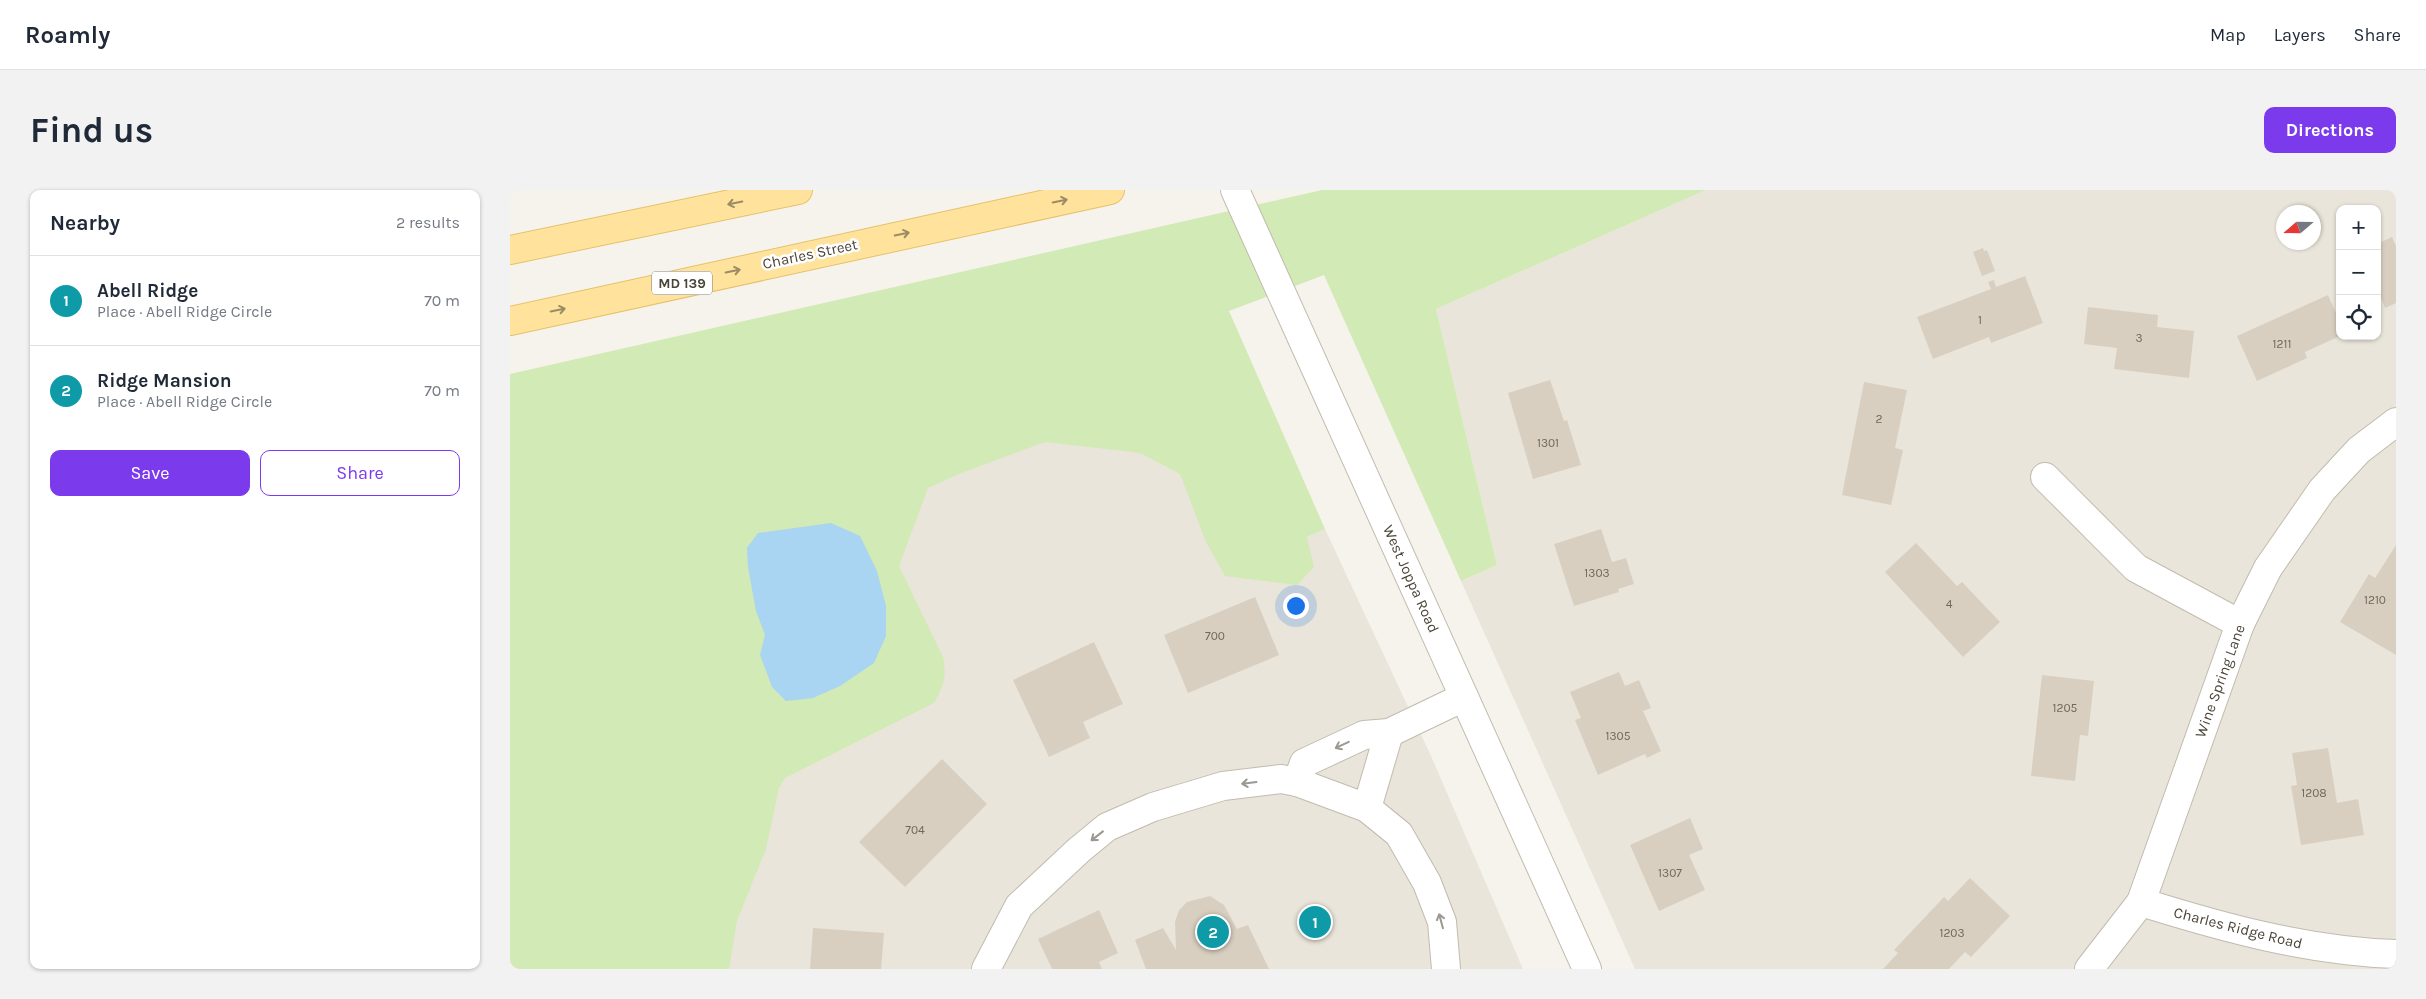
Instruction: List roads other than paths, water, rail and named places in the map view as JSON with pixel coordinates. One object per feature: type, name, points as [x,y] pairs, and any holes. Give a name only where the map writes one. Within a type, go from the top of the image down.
[{"type":"main road","points":[[510,250],[798,190]]},
{"type":"main road","name":"Charles Street","points":[[510,321],[1110,190]]},
{"type":"street","name":"West Joppa Road","points":[[1235,190],[1587,969]]},
{"type":"street","name":"Wine Spring Lane","points":[[2089,969],[2141,902],[2240,624],[2268,568],[2322,490],[2358,450],[2396,422]]},
{"type":"street","points":[[2045,478],[2136,568],[2240,624]]},
{"type":"street","points":[[1297,782],[1304,763],[1364,735],[1389,733],[1464,697]]},
{"type":"street","points":[[1367,808],[1389,733]]},
{"type":"street","points":[[986,969],[1019,906],[1079,850],[1108,827],[1153,808],[1223,786],[1281,779],[1297,782],[1367,808],[1399,834],[1427,883],[1442,922],[1446,969]]},
{"type":"street","name":"Charles Ridge Road","points":[[2141,902],[2204,922],[2276,940],[2331,948],[2396,954]]},
{"type":"water","points":[[831,523],[860,536],[877,571],[886,606],[886,636],[874,663],[840,686],[813,698],[786,701],[772,687],[760,655],[765,635],[756,611],[748,567],[747,548],[758,533]]},
{"type":"place","name":"Abell Ridge","points":[[1315,922]]},
{"type":"place","name":"Ridge Mansion","points":[[1213,932]]}]
